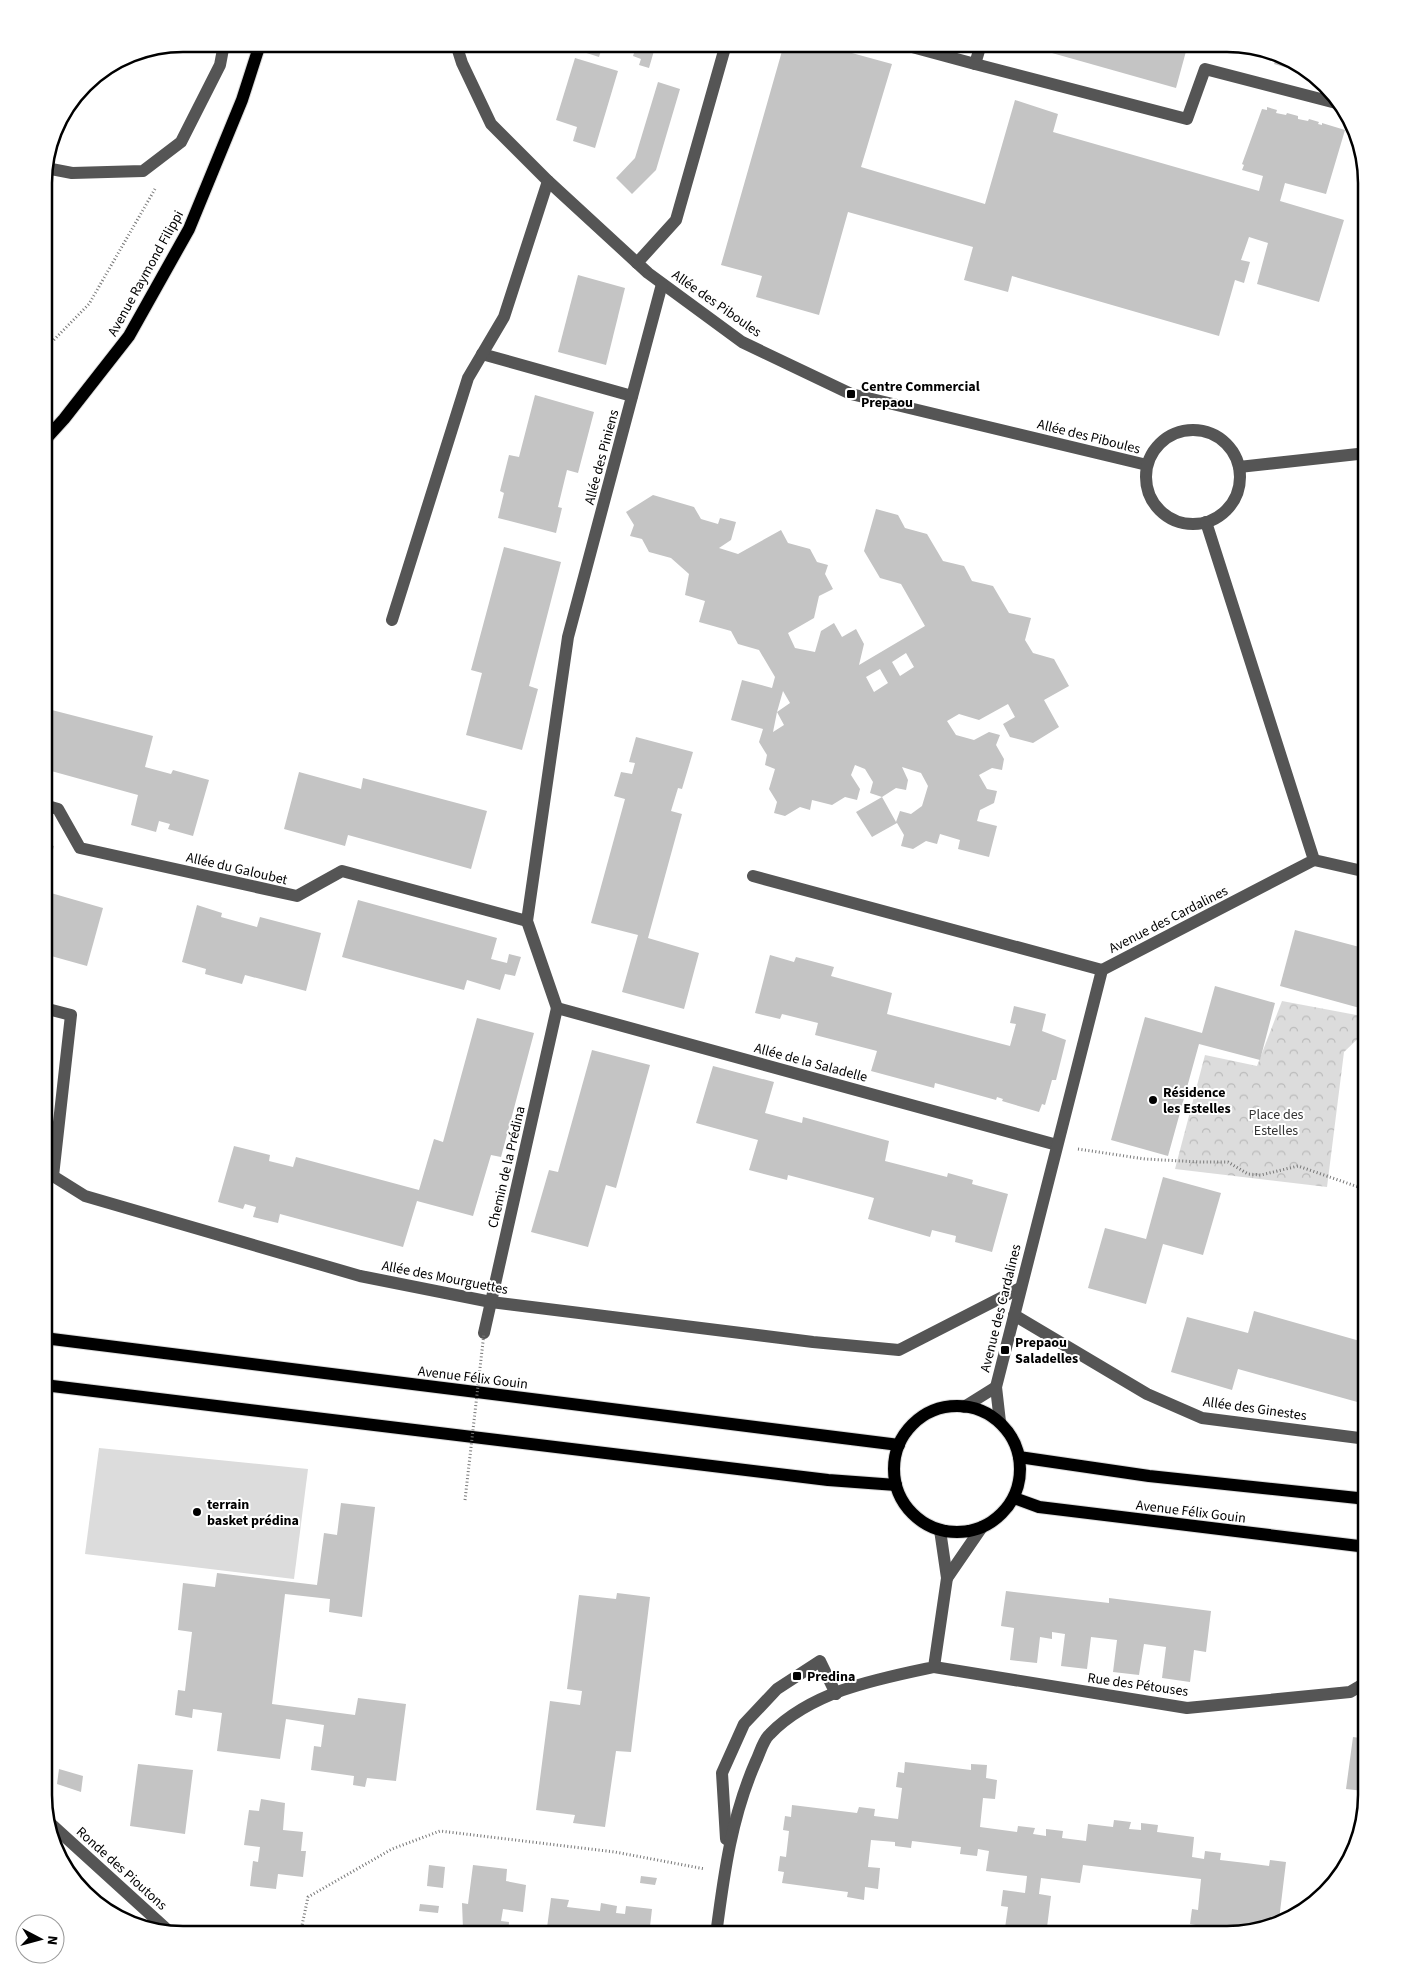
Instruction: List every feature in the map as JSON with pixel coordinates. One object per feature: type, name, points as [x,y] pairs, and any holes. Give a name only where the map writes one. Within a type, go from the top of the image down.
[{"type":"main road","name":"Avenue Raymond Filippi","points":[[53,431],[129,336],[189,229],[242,100],[257,53]]},
{"type":"main road","name":"Avenue Félix Gouin","points":[[53,1339],[899,1445]]},
{"type":"main road","points":[[53,1386],[828,1480],[896,1485]]},
{"type":"main road","points":[[964,1406],[982,1412],[1000,1422],[1012,1438],[1019,1457],[1020,1477],[1014,1498],[1001,1515],[982,1527],[961,1532],[940,1530],[920,1520],[905,1505],[896,1485],[894,1465],[899,1445],[910,1428],[925,1415],[943,1408],[964,1406]]},
{"type":"main road","points":[[1019,1457],[1149,1476],[1358,1498]]},
{"type":"main road","name":"Avenue Félix Gouin","points":[[1014,1498],[1039,1507],[1358,1546]]},
{"type":"street","points":[[54,169],[72,173],[143,171],[181,142],[220,65],[222,53]]},
{"type":"street","name":"Allée des Piboules","points":[[459,53],[491,124],[548,181],[637,263],[662,284],[742,342],[851,394],[1147,465]]},
{"type":"street","points":[[637,263],[676,220],[724,53]]},
{"type":"street","points":[[934,53],[1188,120],[1205,69],[1329,101]]},
{"type":"street","points":[[975,64],[978,53]]},
{"type":"street","points":[[392,620],[468,378],[504,317],[548,181]]},
{"type":"street","name":"Allée des Piniens","points":[[527,921],[568,637],[662,284]]},
{"type":"street","points":[[482,354],[632,396]]},
{"type":"street","points":[[1194,430],[1209,432],[1222,440],[1233,452],[1239,467],[1240,481],[1229,507],[1218,516],[1206,522],[1192,524],[1178,522],[1160,510],[1149,493],[1146,480],[1147,465],[1153,451],[1164,439],[1178,432],[1194,430]]},
{"type":"street","points":[[1239,467],[1358,454]]},
{"type":"street","points":[[1206,522],[1314,860],[1358,870]]},
{"type":"street","name":"Allée du Galoubet","points":[[53,808],[58,809],[80,848],[296,896],[342,871],[527,921]]},
{"type":"street","name":"Avenue des Cardalines","points":[[1000,1422],[996,1387],[1102,970],[1314,860]]},
{"type":"street","points":[[753,876],[1102,970]]},
{"type":"street","points":[[527,921],[557,1008]]},
{"type":"street","name":"Allée de la Saladelle","points":[[557,1008],[1057,1145]]},
{"type":"street","name":"Chemin de la Prédina","points":[[484,1333],[557,1008]]},
{"type":"street","name":"Allée des Mourguettes","points":[[53,1010],[71,1015],[53,1176],[85,1196],[360,1276],[491,1302],[803,1341],[900,1350],[1020,1288]]},
{"type":"street","name":"Allée des Ginestes","points":[[1014,1315],[1147,1394],[1202,1418],[1358,1438]]},
{"type":"street","name":"Avenue des Cardalines","points":[[964,1406],[996,1387]]},
{"type":"street","points":[[947,1578],[982,1527]]},
{"type":"street","points":[[717,1926],[727,1851],[742,1794],[768,1735],[810,1703],[875,1680],[934,1667],[947,1578],[940,1530]]},
{"type":"street","points":[[727,1851],[722,1773],[744,1724],[776,1690],[820,1661],[836,1694]]},
{"type":"street","name":"Rue des Pétouses","points":[[934,1667],[1187,1708],[1350,1692],[1358,1687]]},
{"type":"street","name":"Ronde des Pioutons","points":[[57,1829],[161,1924]]},
{"type":"path","points":[[53,341],[89,304],[157,185]]},
{"type":"path","points":[[1057,1145],[1145,1159],[1228,1162],[1248,1174],[1261,1176],[1298,1166],[1358,1187]]},
{"type":"path","points":[[465,1500],[484,1333]]},
{"type":"path","points":[[302,1926],[308,1897],[392,1849],[440,1832],[614,1852],[724,1873]]},
{"type":"green space","name":"Place des Estelles","points":[[1282,1001],[1358,1015],[1358,1039],[1344,1052],[1327,1187],[1175,1169],[1205,1055],[1257,1066]]},
{"type":"green space","name":"terrain basket prédina","points":[[99,1448],[308,1469],[294,1579],[85,1554]]},
{"type":"building","points":[[586,53],[600,53],[599,57]]},
{"type":"building","points":[[634,53],[653,53],[649,68],[639,65],[641,59],[633,56]]},
{"type":"building","points":[[781,53],[852,53],[892,64],[861,167],[985,204],[1015,100],[1058,114],[1053,132],[1259,191],[1263,176],[1242,170],[1244,165],[1242,164],[1262,109],[1267,110],[1267,107],[1277,110],[1276,113],[1286,115],[1287,113],[1298,116],[1298,119],[1308,121],[1309,119],[1319,122],[1318,124],[1322,125],[1322,123],[1345,130],[1326,194],[1285,183],[1280,201],[1344,220],[1319,302],[1257,284],[1268,243],[1249,237],[1241,260],[1250,262],[1244,283],[1235,280],[1219,336],[1012,276],[1008,292],[964,280],[973,247],[848,212],[819,315],[756,297],[762,276],[721,265]]},
{"type":"building","points":[[1052,53],[1186,53],[1176,88]]},
{"type":"building","points":[[575,58],[618,71],[595,148],[573,141],[577,127],[556,120]]},
{"type":"building","points":[[1275,61],[1290,69],[1274,64]]},
{"type":"building","points":[[658,82],[680,89],[656,170],[632,194],[616,178],[635,158]]},
{"type":"building","points":[[578,275],[625,288],[606,365],[558,352]]},
{"type":"building","points":[[535,395],[594,412],[578,473],[567,470],[558,507],[562,508],[556,533],[498,518],[504,493],[500,491],[509,455],[519,457]]},
{"type":"building","points":[[653,495],[694,507],[701,519],[718,524],[720,518],[736,522],[731,540],[719,548],[738,554],[781,530],[788,543],[810,549],[817,562],[828,565],[825,574],[833,589],[819,596],[814,618],[788,633],[795,648],[815,652],[821,631],[834,623],[842,637],[856,629],[864,644],[859,665],[925,626],[901,584],[880,578],[864,551],[876,509],[898,515],[905,528],[927,534],[943,561],[964,566],[972,581],[993,586],[1009,613],[1031,618],[1025,640],[1033,653],[1054,659],[1069,686],[1044,700],[1059,727],[1033,743],[1010,737],[1003,724],[1015,717],[1008,704],[979,720],[959,714],[947,721],[956,735],[974,740],[989,732],[1000,735],[996,745],[1004,759],[1002,770],[992,768],[979,775],[987,789],[997,791],[994,803],[980,810],[977,821],[997,826],[989,857],[958,849],[960,840],[940,834],[937,844],[926,841],[913,849],[901,846],[904,835],[897,823],[872,837],[856,812],[882,797],[870,793],[873,782],[865,769],[855,765],[851,775],[860,789],[857,800],[845,797],[832,805],[812,800],[810,810],[800,807],[785,816],[774,813],[777,802],[769,789],[775,769],[765,765],[767,755],[759,742],[763,729],[731,720],[742,680],[772,688],[775,677],[759,650],[738,644],[731,631],[699,622],[705,601],[685,595],[689,574],[671,558],[649,552],[642,539],[630,536],[634,525],[626,512]],"holes":[[[906,653],[914,667],[900,676],[892,662]],[[880,669],[888,683],[874,692],[866,677]],[[783,691],[790,703],[777,712]],[[777,712],[784,725],[773,732]],[[902,767],[921,773],[928,786],[922,806],[911,814],[900,811],[896,822],[882,797],[896,788],[906,790],[908,780]]]},
{"type":"building","points":[[504,547],[561,562],[529,686],[538,689],[522,750],[466,735],[482,673],[471,670]]},
{"type":"building","points":[[53,710],[153,736],[145,767],[171,774],[173,770],[209,780],[193,836],[168,829],[170,824],[159,821],[156,832],[131,825],[138,795],[53,771]]},
{"type":"building","points":[[636,737],[693,752],[682,789],[678,788],[671,811],[682,814],[648,938],[699,953],[684,1009],[622,992],[638,935],[591,923],[625,799],[614,796],[621,772],[632,774],[635,763],[629,762]]},
{"type":"building","points":[[299,772],[361,789],[363,778],[487,811],[471,869],[348,835],[345,846],[284,829]]},
{"type":"building","points":[[53,894],[103,908],[87,966],[53,957]]},
{"type":"building","points":[[358,900],[497,938],[491,959],[507,963],[509,954],[521,957],[515,976],[505,974],[500,990],[467,980],[464,990],[342,957]]},
{"type":"building","points":[[197,905],[222,913],[221,917],[257,927],[260,917],[321,933],[306,991],[245,975],[242,984],[205,974],[206,969],[182,962]]},
{"type":"building","points":[[1295,930],[1358,947],[1358,1008],[1280,986]]},
{"type":"building","points":[[770,955],[794,962],[796,957],[834,967],[831,976],[892,993],[887,1014],[1010,1046],[1016,1024],[1010,1023],[1014,1006],[1046,1014],[1042,1031],[1066,1040],[1056,1080],[1052,1080],[1045,1105],[1042,1104],[1039,1112],[1002,1101],[1003,1099],[997,1097],[996,1100],[935,1083],[934,1088],[871,1071],[877,1051],[815,1035],[818,1023],[782,1014],[780,1019],[755,1013]]},
{"type":"building","name":"Résidence les Estelles","points":[[1215,986],[1275,1003],[1260,1060],[1199,1044],[1168,1156],[1111,1140],[1145,1017],[1202,1033]]},
{"type":"building","points":[[477,1018],[534,1033],[501,1157],[491,1155],[473,1216],[417,1201],[403,1247],[280,1214],[278,1223],[253,1217],[256,1207],[245,1204],[243,1209],[218,1202],[234,1146],[270,1155],[269,1161],[293,1167],[296,1157],[419,1190],[434,1139],[443,1142]]},
{"type":"building","points":[[592,1050],[650,1065],[616,1188],[606,1185],[588,1247],[531,1232],[549,1170],[558,1172]]},
{"type":"building","points":[[713,1066],[774,1082],[765,1113],[802,1123],[803,1117],[889,1141],[885,1161],[947,1177],[948,1173],[973,1180],[972,1184],[1008,1194],[992,1252],[955,1242],[956,1236],[932,1230],[930,1237],[868,1219],[874,1198],[788,1175],[787,1180],[749,1170],[758,1140],[696,1123]]},
{"type":"building","points":[[1163,1177],[1221,1193],[1203,1255],[1163,1244],[1146,1304],[1088,1288],[1105,1228],[1146,1239]]},
{"type":"building","points":[[1254,1311],[1358,1340],[1358,1402],[1238,1369],[1232,1390],[1171,1372],[1187,1317],[1248,1333]]},
{"type":"building","points":[[341,1503],[375,1507],[362,1617],[329,1612],[330,1599],[285,1594],[272,1704],[355,1715],[358,1698],[406,1704],[396,1781],[367,1778],[365,1787],[353,1785],[354,1776],[311,1770],[314,1746],[321,1747],[324,1725],[286,1719],[280,1759],[217,1751],[222,1713],[193,1709],[192,1718],[175,1715],[178,1690],[185,1691],[192,1632],[178,1630],[183,1583],[215,1587],[217,1573],[317,1585],[324,1533],[337,1535]]},
{"type":"building","points":[[1006,1591],[1109,1603],[1109,1598],[1211,1611],[1206,1652],[1194,1650],[1190,1682],[1162,1678],[1166,1647],[1144,1644],[1139,1675],[1113,1672],[1117,1640],[1091,1637],[1087,1669],[1061,1666],[1065,1634],[1052,1632],[1052,1639],[1040,1637],[1037,1663],[1010,1660],[1014,1628],[1001,1626]]},
{"type":"building","points":[[617,1593],[650,1597],[631,1752],[616,1751],[605,1827],[573,1823],[575,1815],[536,1810],[550,1701],[580,1705],[582,1691],[567,1689],[579,1595],[616,1599]]},
{"type":"building","points":[[1353,1737],[1358,1738],[1358,1790],[1346,1789]]},
{"type":"building","points":[[905,1762],[971,1770],[971,1764],[987,1765],[986,1778],[997,1780],[995,1799],[983,1798],[980,1827],[1017,1832],[1018,1826],[1035,1828],[1033,1834],[1046,1836],[1046,1829],[1063,1831],[1062,1838],[1086,1841],[1088,1824],[1113,1827],[1114,1820],[1131,1822],[1129,1829],[1141,1830],[1141,1823],[1158,1825],[1157,1832],[1194,1837],[1192,1857],[1204,1859],[1205,1851],[1221,1853],[1220,1860],[1269,1866],[1270,1860],[1286,1862],[1279,1916],[1245,1925],[1196,1926],[1190,1924],[1192,1909],[1198,1910],[1201,1879],[1083,1865],[1080,1883],[1041,1878],[1039,1894],[1051,1896],[1047,1926],[1005,1926],[1008,1907],[1001,1906],[1003,1890],[1025,1893],[1027,1876],[986,1871],[989,1851],[978,1849],[977,1856],[960,1854],[961,1847],[912,1841],[911,1848],[895,1846],[895,1842],[871,1840],[868,1867],[880,1868],[878,1889],[865,1887],[864,1900],[847,1897],[848,1892],[782,1883],[784,1872],[778,1871],[780,1856],[786,1857],[789,1831],[783,1830],[785,1816],[791,1817],[792,1805],[857,1813],[859,1807],[875,1809],[874,1816],[898,1819],[902,1788],[896,1787],[898,1772],[904,1773]]},
{"type":"building","points":[[138,1764],[193,1770],[185,1834],[130,1826]]},
{"type":"building","points":[[59,1769],[83,1776],[81,1792],[57,1784]]},
{"type":"building","points":[[261,1799],[285,1803],[283,1830],[303,1832],[301,1851],[306,1851],[303,1877],[278,1874],[276,1889],[250,1886],[253,1861],[258,1862],[260,1847],[244,1845],[249,1810],[259,1811]]},
{"type":"building","points":[[429,1865],[445,1867],[443,1888],[427,1886]]},
{"type":"building","points":[[473,1865],[507,1869],[506,1881],[526,1885],[523,1912],[503,1909],[501,1921],[509,1922],[509,1926],[463,1926],[462,1903],[468,1904]]},
{"type":"building","points":[[641,1876],[657,1878],[655,1885],[640,1883]]},
{"type":"building","points":[[551,1898],[569,1900],[567,1907],[600,1911],[601,1903],[617,1906],[616,1913],[625,1914],[626,1906],[652,1909],[650,1926],[547,1926]]},
{"type":"building","points":[[420,1904],[439,1906],[438,1913],[419,1911]]},
{"type":"place","name":"Centre Commercial Prepaou","points":[[851,394]]},
{"type":"place","name":"Résidence les Estelles","points":[[1153,1100]]},
{"type":"place","name":"Prepaou Saladelles","points":[[1005,1350]]},
{"type":"place","name":"terrain basket prédina","points":[[197,1512]]},
{"type":"place","name":"Predina","points":[[797,1676]]}]
